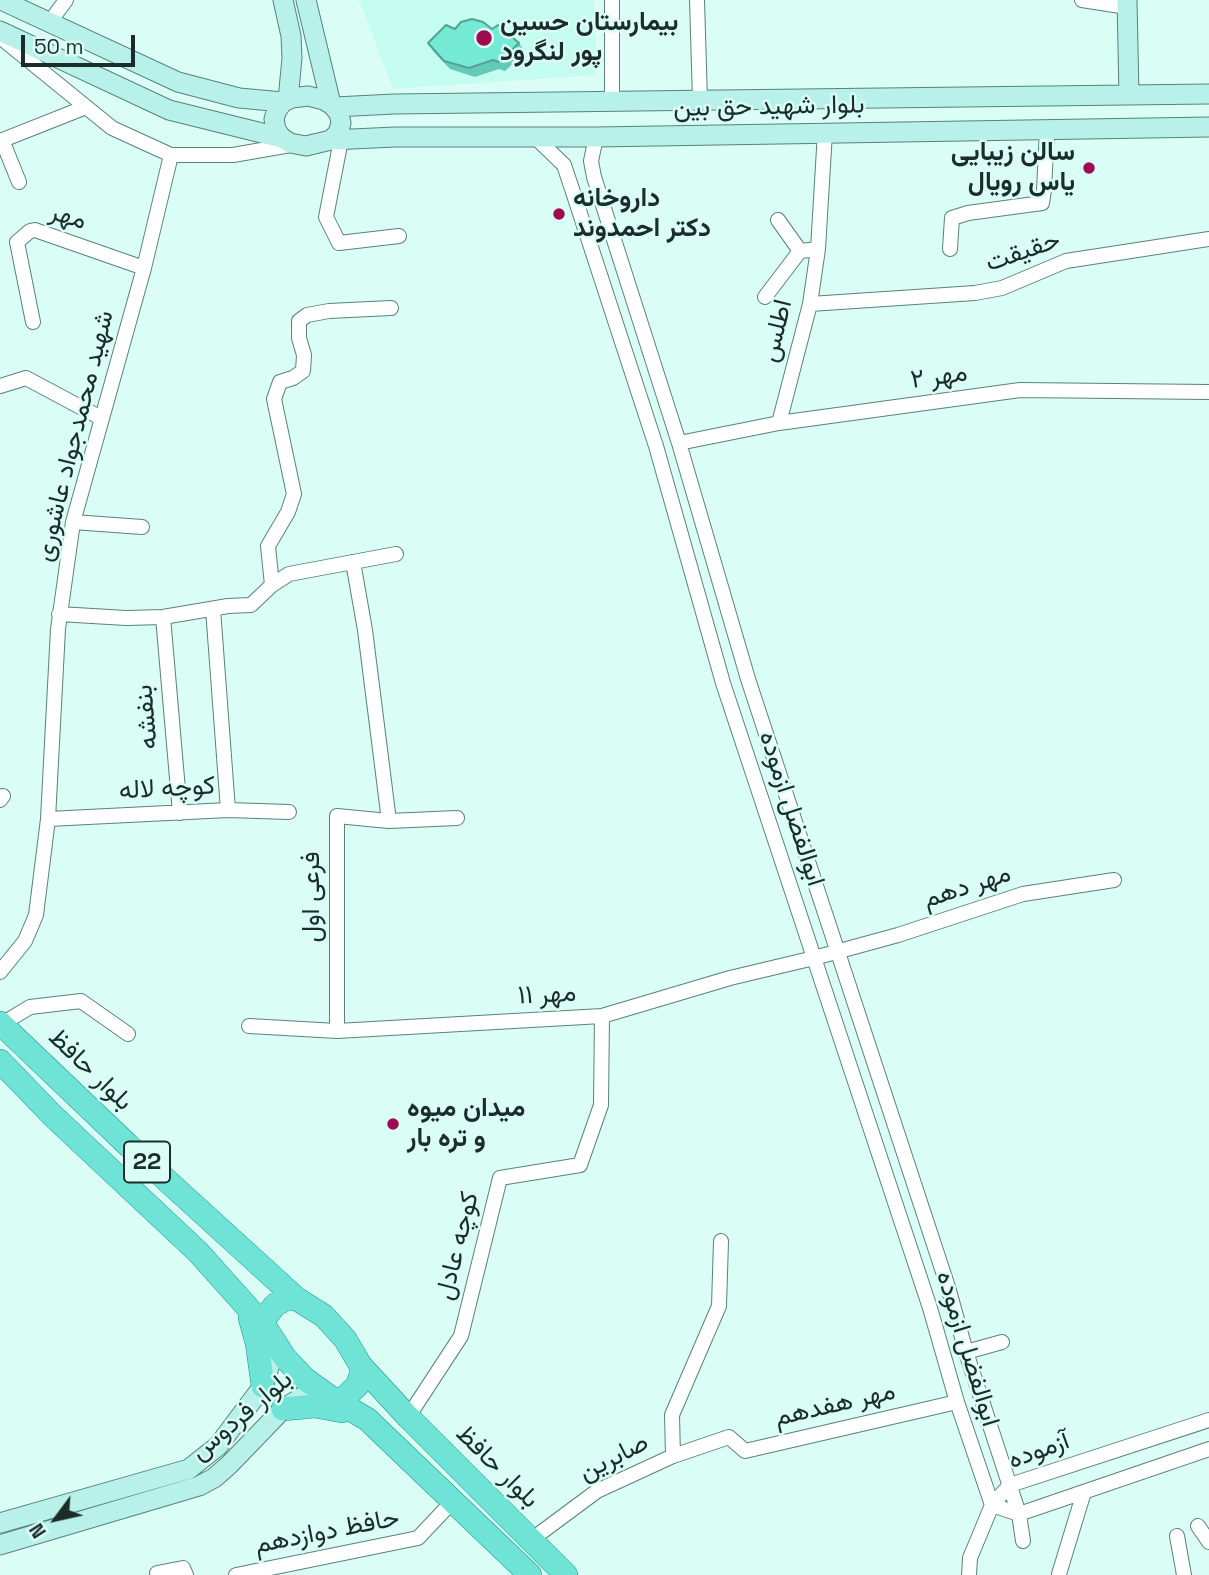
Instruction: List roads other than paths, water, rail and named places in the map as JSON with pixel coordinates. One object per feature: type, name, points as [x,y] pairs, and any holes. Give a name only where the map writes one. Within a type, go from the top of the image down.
[{"type":"main road","points":[[1,0],[178,82],[239,98],[286,101],[308,96],[333,106]]},
{"type":"main road","points":[[283,0],[291,36],[292,58],[286,101],[277,110],[274,120],[276,130],[289,141]]},
{"type":"main road","points":[[0,31],[169,110],[306,146],[336,140],[341,123],[333,106],[306,0]]},
{"type":"main road","points":[[1127,4],[1129,95]]},
{"type":"main road","name":"بلوار شهید حق بین","points":[[333,106],[1209,94]]},
{"type":"main road","name":"بلوار شهید حق بین","points":[[336,140],[1209,127]]},
{"type":"main road","name":"بلوار حافظ","points":[[1,1024],[139,1155],[297,1298]]},
{"type":"main road","name":"22","points":[[0,1061],[52,1115],[198,1252],[245,1305],[294,1369],[325,1394]]},
{"type":"main road","points":[[271,1337],[265,1318],[275,1305],[288,1298],[297,1298]]},
{"type":"main road","name":"22","points":[[297,1298],[335,1327],[361,1366]]},
{"type":"main road","points":[[245,1305],[257,1343],[263,1386]]},
{"type":"main road","name":"بلوار فردوس","points":[[0,1523],[189,1469],[218,1446],[263,1386],[271,1337]]},
{"type":"main road","points":[[325,1394],[344,1398],[357,1386],[362,1372],[361,1366]]},
{"type":"main road","name":"بلوار حافظ","points":[[361,1366],[408,1417],[566,1575]]},
{"type":"main road","name":"بلوار حافظ","points":[[325,1394],[367,1419],[529,1574]]},
{"type":"main road","name":"بلوار فردوس","points":[[0,1545],[199,1486],[229,1465],[283,1409],[325,1394]]},
{"type":"main road","points":[[283,1409],[314,1406],[367,1419]]},
{"type":"street","points":[[49,23],[66,0]]},
{"type":"street","points":[[612,0],[612,102]]},
{"type":"street","points":[[696,0],[700,100]]},
{"type":"street","points":[[1082,0],[1127,4]]},
{"type":"street","points":[[0,37],[112,128],[171,155],[233,155],[289,141]]},
{"type":"street","points":[[19,181],[1,140],[86,107]]},
{"type":"street","points":[[950,249],[952,218],[968,213],[1042,203],[1045,190],[1047,129]]},
{"type":"street","name":"اطلس","points":[[779,422],[810,304],[818,249],[825,132]]},
{"type":"street","name":"ابوالفضل ازموده","points":[[535,136],[564,165],[656,446],[723,683],[930,1308],[957,1402],[992,1505]]},
{"type":"street","name":"ابوالفضل ازموده","points":[[596,137],[591,161],[594,177],[679,443],[748,679],[948,1287],[966,1352],[1019,1514],[1023,1541]]},
{"type":"street","points":[[336,140],[326,217],[339,243],[399,236]]},
{"type":"street","name":"شهید محمدجواد عاشوری","points":[[0,972],[25,940],[36,915],[48,819],[59,614],[73,522],[144,268],[171,155]]},
{"type":"street","points":[[778,220],[800,251],[818,249]]},
{"type":"street","name":"مهر","points":[[33,322],[17,242],[30,231],[35,230],[144,268]]},
{"type":"street","name":"حقیقت","points":[[810,304],[975,293],[1002,288],[1066,261],[1209,239]]},
{"type":"street","name":"اطلس","points":[[765,297],[800,251]]},
{"type":"street","points":[[272,585],[268,546],[288,512],[294,494],[274,399],[280,382],[303,371],[304,355],[299,338],[299,321],[307,315],[328,311],[391,308]]},
{"type":"street","points":[[0,386],[26,378],[101,418]]},
{"type":"street","name":"مهر ۲","points":[[679,443],[779,422],[1020,390],[1209,392]]},
{"type":"street","points":[[73,522],[142,527]]},
{"type":"street","points":[[59,614],[163,617],[251,605],[289,573],[396,554]]},
{"type":"street","points":[[353,562],[365,630],[389,821]]},
{"type":"street","points":[[213,609],[228,810]]},
{"type":"street","name":"بنفشه","points":[[163,617],[180,813]]},
{"type":"street","name":"کوچه لاله","points":[[48,819],[228,810],[289,812]]},
{"type":"street","name":"فرعی اول","points":[[337,1031],[337,816],[389,821],[457,818]]},
{"type":"street","name":"مهر دهم","points":[[838,951],[898,935],[1023,894],[1114,880]]},
{"type":"street","name":"مهر ۱۱","points":[[249,1026],[337,1031],[602,1016],[730,978],[838,951]]},
{"type":"street","points":[[1,1024],[30,1007],[81,1001],[128,1034]]},
{"type":"street","name":"کوچه عادل","points":[[408,1417],[461,1336],[500,1178],[580,1165],[601,1105],[602,1016]]},
{"type":"street","points":[[673,1456],[672,1415],[719,1306],[721,1241]]},
{"type":"street","points":[[966,1352],[1002,1342]]},
{"type":"street","name":"مهر هفدهم","points":[[729,1437],[745,1451],[957,1402]]},
{"type":"street","name":"آزموده","points":[[1209,1420],[1010,1485],[992,1505],[1019,1514],[1209,1449]]},
{"type":"street","name":"صابرین","points":[[531,1540],[597,1491],[673,1456],[729,1437]]},
{"type":"street","points":[[1059,1574],[1084,1492]]},
{"type":"street","name":"حافظ دوازدهم","points":[[236,1575],[418,1538],[453,1501]]},
{"type":"street","points":[[969,1575],[970,1558],[992,1505]]},
{"type":"street","points":[[1198,1525],[1209,1542]]},
{"type":"street","points":[[1177,1536],[1184,1575]]},
{"type":"street","points":[[157,1573],[183,1568],[186,1575]]},
{"type":"place","name":"بیمارستان حسین پور لنگرود","points":[[484,38]]},
{"type":"place","name":"سالن زیبایی یاس رویال","points":[[1089,168]]},
{"type":"place","name":"داروخانه دکتر احمدوند","points":[[559,214]]},
{"type":"place","name":"میدان میوه و تره بار","points":[[393,1124]]}]
